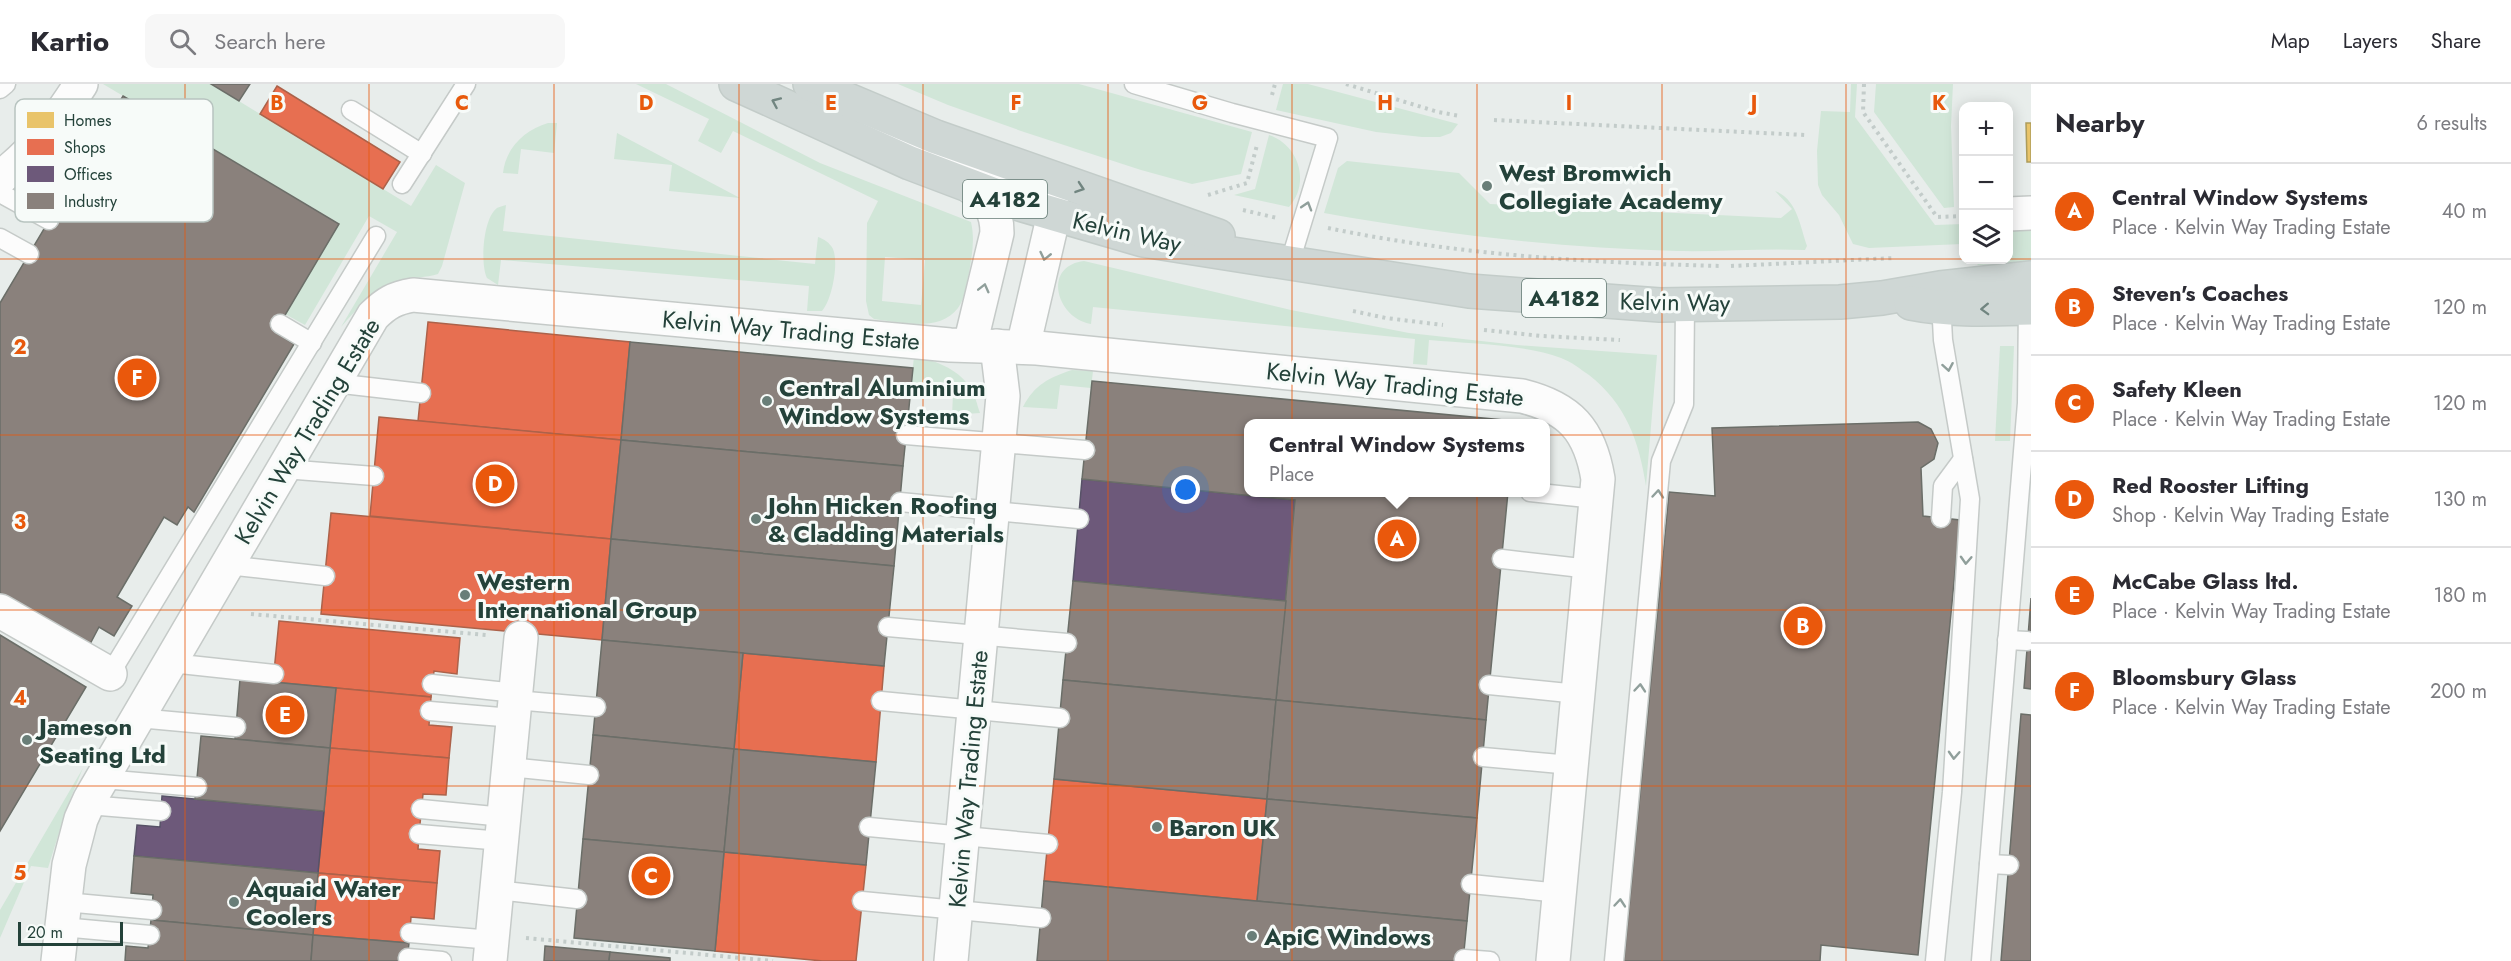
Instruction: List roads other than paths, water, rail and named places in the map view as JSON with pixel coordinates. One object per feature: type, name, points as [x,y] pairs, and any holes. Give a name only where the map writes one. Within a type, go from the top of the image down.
[{"type":"main road","name":"Kelvin Way","points":[[736,84],[910,163],[1054,214],[1143,240],[1468,291],[1685,305],[1840,302],[1882,298],[1941,298],[2029,293]]},
{"type":"main road","name":"Kelvin Way","points":[[812,85],[936,137],[1290,262]]},
{"type":"street","points":[[72,99],[81,84]]},
{"type":"street","points":[[812,85],[819,107],[991,176],[1050,195],[1054,214]]},
{"type":"street","points":[[0,178],[15,166]]},
{"type":"street","name":"Kelvin Way Trading Estate","points":[[951,961],[1003,396],[997,346],[997,218],[993,209],[969,185]]},
{"type":"street","points":[[2013,214],[2031,213]]},
{"type":"street","name":"Kelvin Way Trading Estate","points":[[997,346],[1054,214]]},
{"type":"street","name":"Kelvin Way Trading Estate","points":[[58,961],[74,841],[95,792],[373,316],[385,304],[397,298],[413,295],[997,346],[1522,396],[1545,402],[1566,414],[1584,433],[1594,456],[1598,479],[1553,961]]},
{"type":"street","points":[[0,612],[110,674]]},
{"type":"street","points":[[491,946],[521,638]]},
{"type":"lane","points":[[0,89],[6,84]]},
{"type":"lane","points":[[402,184],[465,84]]},
{"type":"lane","points":[[1134,84],[1328,138],[1290,262]]},
{"type":"lane","points":[[351,110],[422,154]]},
{"type":"lane","points":[[0,193],[15,201]]},
{"type":"lane","points":[[110,674],[293,360],[312,343],[376,236]]},
{"type":"lane","points":[[0,238],[29,254]]},
{"type":"lane","points":[[1981,961],[2027,404],[2029,293]]},
{"type":"lane","points":[[1935,961],[1952,792],[1970,499],[1943,340],[1941,298]]},
{"type":"lane","points":[[1614,961],[1641,732],[1661,461],[1684,404],[1685,305]]},
{"type":"lane","points":[[280,324],[312,343]]},
{"type":"lane","points":[[334,383],[421,393]]},
{"type":"lane","points":[[906,435],[1085,450]]},
{"type":"lane","points":[[1941,518],[1942,486],[1963,459]]},
{"type":"lane","points":[[284,469],[374,476]]},
{"type":"lane","points":[[1550,494],[1596,499]]},
{"type":"lane","points":[[900,502],[1079,519]]},
{"type":"lane","points":[[1502,559],[1590,568]]},
{"type":"lane","points":[[227,565],[325,576]]},
{"type":"lane","points":[[888,627],[1067,643]]},
{"type":"lane","points":[[2007,640],[2028,641]]},
{"type":"lane","points":[[171,663],[274,674]]},
{"type":"lane","points":[[432,684],[515,703]]},
{"type":"lane","points":[[1489,685],[1578,694]]},
{"type":"lane","points":[[881,701],[1060,718]]},
{"type":"lane","points":[[430,711],[515,703],[596,707]]},
{"type":"lane","points":[[138,718],[236,727]]},
{"type":"lane","points":[[1483,757],[1571,765]]},
{"type":"lane","points":[[509,766],[589,775]]},
{"type":"lane","points":[[95,792],[196,787]]},
{"type":"lane","points":[[95,792],[161,811]]},
{"type":"lane","points":[[421,809],[503,829]]},
{"type":"lane","points":[[869,827],[1048,844]]},
{"type":"lane","points":[[419,834],[503,829]]},
{"type":"lane","points":[[1989,864],[2009,865]]},
{"type":"lane","points":[[1471,884],[1560,893]]},
{"type":"lane","points":[[497,890],[577,899]]},
{"type":"lane","points":[[862,901],[1041,918]]},
{"type":"lane","points":[[63,915],[152,910]]},
{"type":"lane","points":[[63,915],[150,935]]},
{"type":"lane","points":[[410,933],[491,946]]},
{"type":"lane","points":[[408,958],[442,961]]},
{"type":"lane","points":[[1464,959],[1490,961]]},
{"type":"place","name":"West Bromwich Collegiate Academy","points":[[1487,186]]},
{"type":"place","name":"Bloomsbury Glass","points":[[137,378]]},
{"type":"place","name":"Central Aluminium Window Systems","points":[[767,401]]},
{"type":"place","name":"Red Rooster Lifting","points":[[495,484]]},
{"type":"place","name":"John Hicken Roofing & Cladding Materials","points":[[756,519]]},
{"type":"place","name":"Central Window Systems","points":[[1397,539]]},
{"type":"place","name":"Western International Group","points":[[465,595]]},
{"type":"place","name":"Steven's Coaches","points":[[1803,626]]},
{"type":"place","name":"McCabe Glass ltd.","points":[[285,715]]},
{"type":"place","name":"Jameson Seating Ltd","points":[[27,740]]},
{"type":"place","name":"Baron UK","points":[[1157,827]]},
{"type":"place","name":"Safety Kleen","points":[[651,876]]},
{"type":"place","name":"Aquaid Water Coolers","points":[[234,902]]},
{"type":"place","name":"ApiC Windows","points":[[1252,936]]}]
